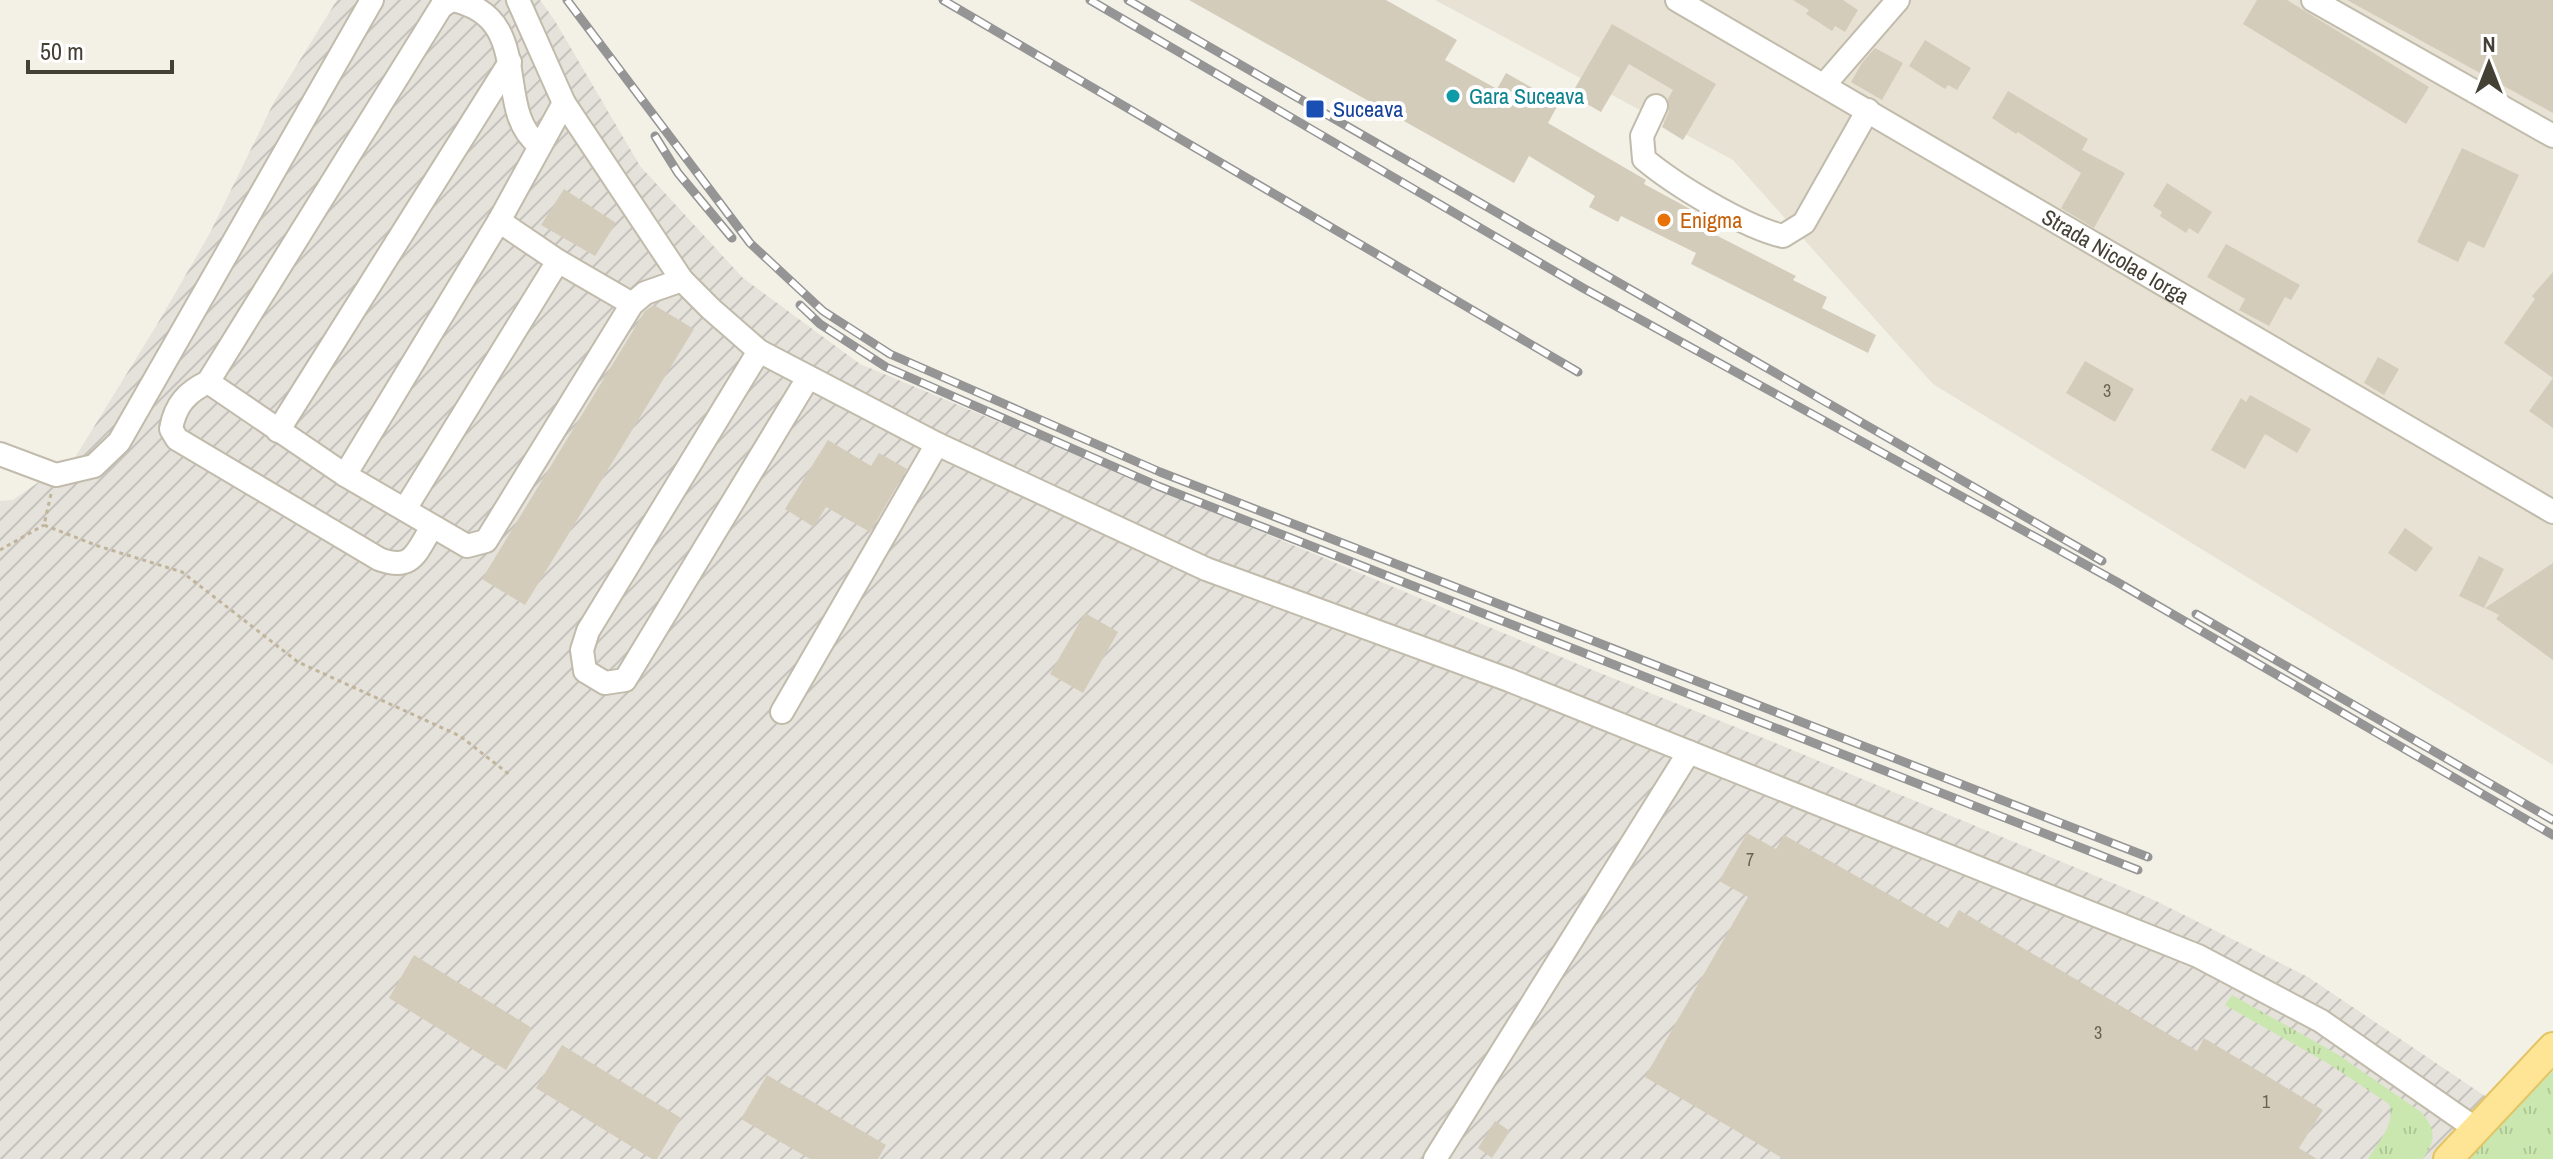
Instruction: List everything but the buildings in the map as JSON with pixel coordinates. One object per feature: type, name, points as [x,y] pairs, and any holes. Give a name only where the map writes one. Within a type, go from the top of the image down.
[{"type":"main road","points":[[2448,1159],[2553,1047]]},
{"type":"street","points":[[0,454],[56,475],[94,466],[119,442],[372,0]]},
{"type":"street","points":[[432,527],[410,561],[396,566],[379,559],[177,439],[171,429],[174,413],[183,398],[208,382],[441,7],[452,0],[472,4],[495,23],[510,62],[521,125],[527,136],[539,145]]},
{"type":"street","points":[[518,0],[564,103],[682,280],[759,351],[937,444],[1206,569],[1509,680],[2227,969],[2321,1021],[2476,1129]]},
{"type":"street","name":"Strada Nicolae Iorga","points":[[1677,0],[2553,512]]},
{"type":"street","points":[[1825,84],[1898,0]]},
{"type":"street","points":[[2313,0],[2553,136]]},
{"type":"street","points":[[278,431],[510,62]]},
{"type":"street","points":[[345,475],[499,221],[564,103]]},
{"type":"street","points":[[1656,106],[1642,136],[1644,159],[1663,175],[1761,231],[1783,236],[1804,223],[1868,110]]},
{"type":"street","points":[[499,221],[558,261],[632,304]]},
{"type":"street","points":[[405,509],[558,261]]},
{"type":"street","points":[[208,382],[345,475],[467,546],[486,541],[632,304],[645,293],[682,280]]},
{"type":"street","points":[[759,351],[588,631],[582,650],[585,671],[605,683],[625,680],[808,378]]},
{"type":"street","points":[[782,712],[937,444]]},
{"type":"street","points":[[1435,1159],[1689,752]]},
{"type":"path","points":[[0,550],[44,525],[56,475]]},
{"type":"path","points":[[44,525],[98,546],[182,572],[298,662],[460,736],[510,775]]},
{"type":"shaded area","points":[[337,0],[540,0],[640,166],[743,278],[860,364],[1580,665],[2156,901],[2308,977],[2488,1098],[2505,1159],[0,1159],[0,501],[13,500],[76,456],[210,233],[274,102]]},
{"type":"shaded area","points":[[1435,0],[2553,0],[2553,765],[1933,384],[1733,160]]},
{"type":"green space","points":[[2232,995],[2337,1054],[2421,1112],[2432,1129],[2432,1140],[2423,1159],[2368,1159],[2388,1126],[2389,1104],[2329,1064],[2225,1005]]},
{"type":"green space","points":[[2553,1071],[2553,1159],[2465,1159],[2476,1147]]},
{"type":"railway","points":[[567,0],[750,243],[823,311],[890,354],[1160,472],[2148,857]]},
{"type":"railway","points":[[943,0],[1578,372]]},
{"type":"railway","points":[[1090,0],[1583,288],[2117,582],[2553,835]]},
{"type":"railway","points":[[1128,0],[2102,561]]},
{"type":"railway","points":[[655,136],[678,173],[732,238]]},
{"type":"railway","points":[[800,305],[820,324],[886,367],[1158,486],[2138,870]]},
{"type":"railway","points":[[2196,614],[2553,820]]},
{"type":"place","name":"Gara Suceava","points":[[1453,96]]},
{"type":"place","name":"Suceava","points":[[1315,109]]},
{"type":"place","name":"Enigma","points":[[1664,220]]}]
